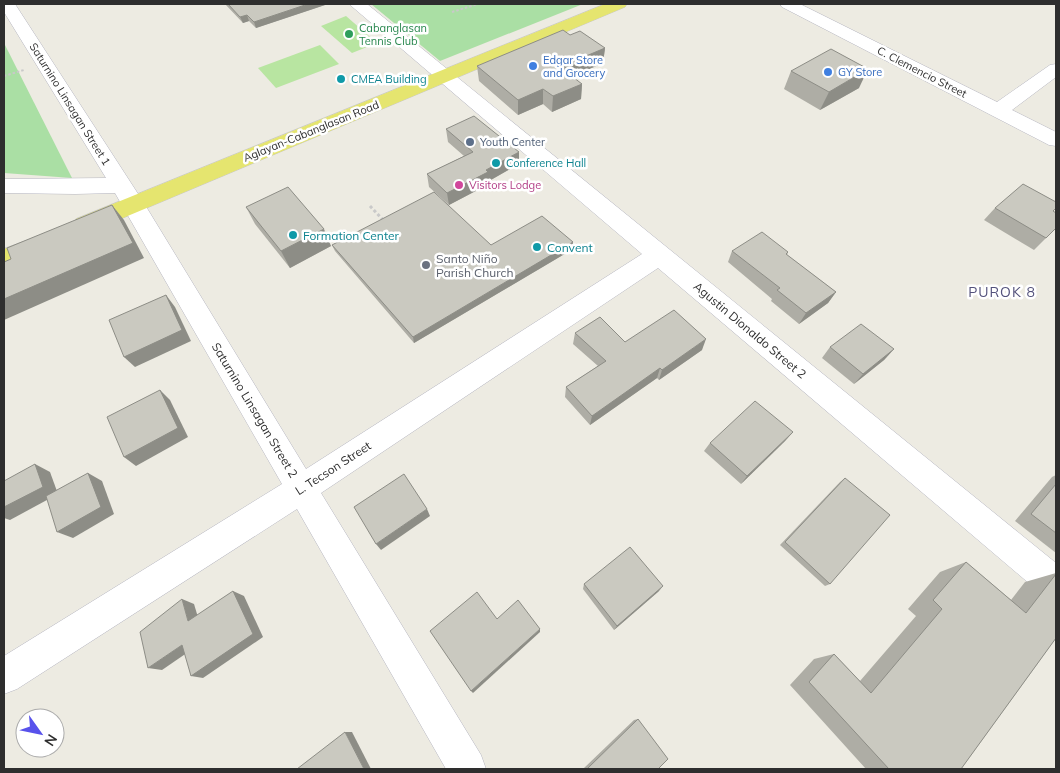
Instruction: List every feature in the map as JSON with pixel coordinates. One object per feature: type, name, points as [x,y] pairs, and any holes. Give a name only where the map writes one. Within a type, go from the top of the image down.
[{"type":"main road","name":"Aglayan-Cabanglasan Road","points":[[4,260],[127,195],[444,77],[619,4]]},
{"type":"street","name":"Saturnino Linsagan Street 1","points":[[6,4],[127,195]]},
{"type":"street","name":"Agustin Dionaldo Street 2","points":[[357,4],[1056,584]]},
{"type":"street","name":"C. Clemencio Street","points":[[788,4],[1056,140]]},
{"type":"street","points":[[999,110],[1056,69]]},
{"type":"street","points":[[4,186],[127,195]]},
{"type":"street","name":"Saturnino Linsagan Street 2","points":[[127,195],[467,769]]},
{"type":"street","name":"L. Tecson Street","points":[[4,676],[302,489],[658,254]]},
{"type":"path","points":[[452,12],[478,4]]},
{"type":"path","points":[[370,206],[387,224]]},
{"type":"green space","points":[[371,4],[583,4],[440,61]]},
{"type":"green space","name":"Cabanglasan Tennis Club","points":[[346,16],[377,43],[352,53],[321,26]]},
{"type":"green space","points":[[4,43],[72,178],[4,173]]},
{"type":"green space","points":[[320,45],[339,64],[276,88],[258,68]]},
{"type":"building","points":[[228,4],[308,4],[254,22],[247,15],[240,17]]},
{"type":"building","points":[[563,30],[570,35],[580,31],[605,48],[560,67],[582,84],[553,96],[543,89],[518,100],[477,66]]},
{"type":"building","points":[[831,49],[868,69],[829,92],[791,71]]},
{"type":"building","points":[[474,116],[519,152],[486,170],[488,172],[447,193],[427,174],[473,152],[446,129]]},
{"type":"building","points":[[1023,184],[1056,202],[1056,208],[1053,211],[1056,213],[1056,228],[1046,238],[995,208]]},
{"type":"building","points":[[288,187],[324,229],[281,251],[246,207]]},
{"type":"building","name":"Santo Niño Parish Church","points":[[434,192],[491,245],[542,216],[573,242],[413,337],[332,245]]},
{"type":"building","points":[[112,205],[133,243],[4,299],[4,262],[11,259],[7,248]]},
{"type":"building","points":[[762,232],[788,252],[786,254],[836,292],[806,313],[777,290],[780,288],[732,251]]},
{"type":"building","points":[[166,295],[182,330],[124,357],[109,320]]},
{"type":"building","points":[[674,310],[706,339],[662,370],[660,368],[592,416],[566,387],[606,361],[575,333],[600,317],[625,342]]},
{"type":"building","points":[[861,324],[894,349],[863,374],[830,347]]},
{"type":"building","points":[[160,390],[178,428],[124,457],[107,417]]},
{"type":"building","points":[[755,401],[793,432],[747,476],[710,443]]},
{"type":"building","points":[[35,464],[43,487],[4,507],[4,481]]},
{"type":"building","points":[[88,473],[101,507],[57,532],[46,496]]},
{"type":"building","points":[[404,474],[427,509],[376,544],[354,507]]},
{"type":"building","points":[[845,478],[890,515],[830,584],[785,542]]},
{"type":"building","points":[[1056,484],[1056,533],[1031,514]]},
{"type":"building","points":[[630,547],[663,586],[617,626],[584,584]]},
{"type":"building","points":[[966,562],[1026,613],[1056,574],[1056,638],[961,769],[889,769],[809,682],[834,654],[871,693],[942,609],[933,600]]},
{"type":"building","points":[[233,591],[253,634],[191,676],[182,645],[148,668],[140,632],[182,599],[188,621]]},
{"type":"building","points":[[477,592],[497,619],[518,600],[540,629],[471,691],[430,631]]},
{"type":"building","points":[[638,719],[668,759],[658,769],[587,769]]},
{"type":"building","points":[[345,732],[364,769],[297,769]]},
{"type":"place","name":"Cabanglasan Tennis Club","points":[[349,34]]},
{"type":"place","name":"Edgar Store and Grocery","points":[[533,66]]},
{"type":"place","name":"GY Store","points":[[828,72]]},
{"type":"place","name":"CMEA Building","points":[[341,79]]},
{"type":"place","name":"Youth Center","points":[[470,142]]},
{"type":"place","name":"Conference Hall","points":[[496,163]]},
{"type":"place","name":"Visitors Lodge","points":[[459,185]]},
{"type":"place","name":"Formation Center","points":[[293,235]]},
{"type":"place","name":"Convent","points":[[537,247]]},
{"type":"place","name":"Santo Niño Parish Church","points":[[426,265]]},
{"type":"district","name":"PUROK 8","points":[[1002,292]]}]
